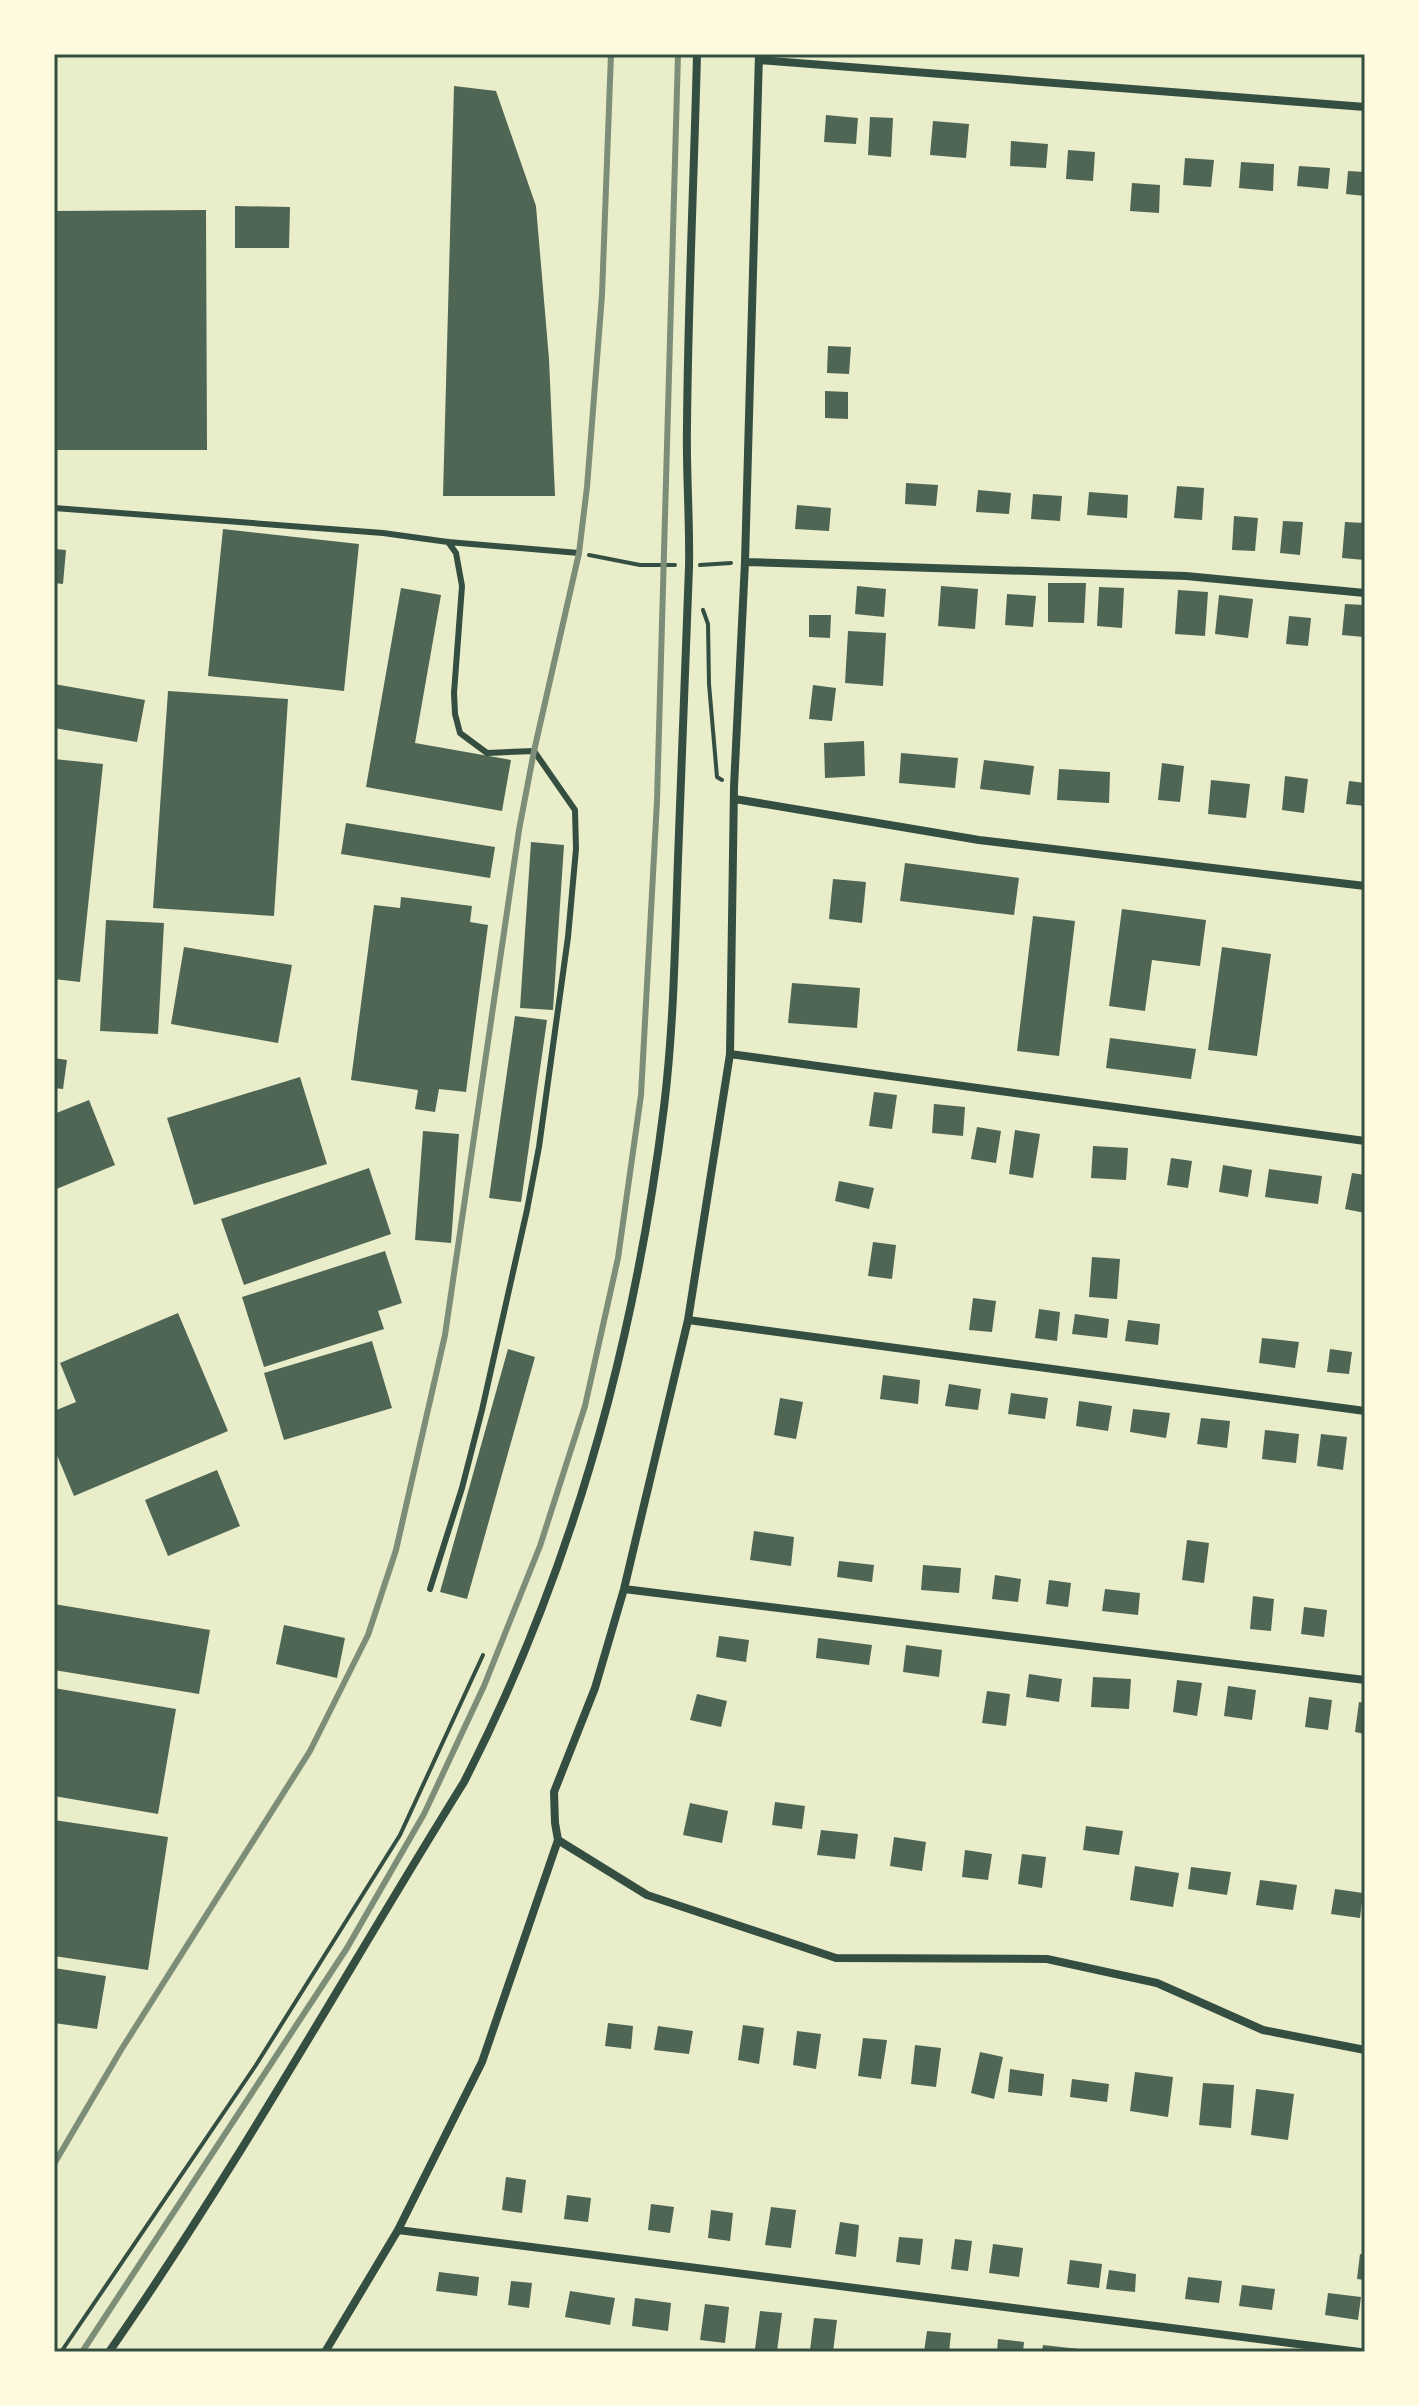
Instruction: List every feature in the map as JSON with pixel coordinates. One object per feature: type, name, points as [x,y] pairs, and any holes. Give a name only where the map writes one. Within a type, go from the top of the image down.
[{"type":"street","points":[[109,2352],[212,2194],[464,1782],[499,1711],[557,1569],[634,1297],[664,1106],[676,933],[689,565],[687,424],[697,54]]},
{"type":"street","points":[[325,2352],[398,2230],[482,2062],[558,1840],[554,1792],[595,1688],[624,1589],[688,1320],[730,1054],[734,787],[745,562],[759,57],[1365,107]]},
{"type":"street","points":[[745,562],[1186,576],[1365,593]]},
{"type":"street","points":[[735,799],[979,840],[1365,886]]},
{"type":"street","points":[[730,1054],[1365,1141]]},
{"type":"street","points":[[688,1320],[1365,1411]]},
{"type":"street","points":[[624,1589],[1365,1680]]},
{"type":"street","points":[[558,1840],[647,1895],[836,1958],[1047,1959],[1157,1983],[1263,2030],[1365,2050]]},
{"type":"street","points":[[398,2230],[1360,2352]]},
{"type":"lane","points":[[54,508],[383,533],[579,553]]},
{"type":"lane","points":[[430,1589],[462,1488],[482,1410],[527,1210],[539,1147],[568,937],[576,849],[575,810],[534,751],[487,753],[460,733],[454,693],[462,586],[456,553],[448,542]]},
{"type":"path","points":[[579,553],[640,565],[745,562]]},
{"type":"path","points":[[703,610],[708,624],[709,684],[717,777],[734,787]]},
{"type":"path","points":[[61,2352],[256,2065],[400,1835],[483,1655]]},
{"type":"building","points":[[454,86],[496,91],[536,206],[549,359],[555,496],[443,496]]},
{"type":"building","points":[[826,115],[858,118],[856,144],[824,142]]},
{"type":"building","points":[[870,117],[893,118],[891,157],[868,155]]},
{"type":"building","points":[[933,121],[969,124],[966,158],[930,155]]},
{"type":"building","points":[[1011,141],[1048,144],[1046,168],[1010,166]]},
{"type":"building","points":[[1068,150],[1095,152],[1093,181],[1066,179]]},
{"type":"building","points":[[1185,158],[1214,160],[1211,187],[1183,185]]},
{"type":"building","points":[[1241,162],[1274,164],[1273,191],[1239,188]]},
{"type":"building","points":[[1299,166],[1330,168],[1328,189],[1297,186]]},
{"type":"building","points":[[1348,171],[1365,172],[1365,196],[1346,194]]},
{"type":"building","points":[[1132,183],[1160,185],[1159,213],[1130,211]]},
{"type":"building","points":[[235,206],[290,207],[289,248],[235,248]]},
{"type":"building","points":[[206,210],[207,450],[54,450],[54,211]]},
{"type":"building","points":[[828,346],[851,347],[849,374],[827,373]]},
{"type":"building","points":[[825,391],[848,392],[848,419],[825,418]]},
{"type":"building","points":[[906,483],[938,485],[936,506],[905,504]]},
{"type":"building","points":[[1177,486],[1204,488],[1202,520],[1174,518]]},
{"type":"building","points":[[978,490],[1011,493],[1009,514],[976,512]]},
{"type":"building","points":[[1089,492],[1128,495],[1127,518],[1087,515]]},
{"type":"building","points":[[1033,494],[1062,496],[1060,521],[1031,519]]},
{"type":"building","points":[[797,505],[831,508],[829,531],[795,529]]},
{"type":"building","points":[[1234,516],[1258,518],[1255,551],[1232,550]]},
{"type":"building","points":[[1283,521],[1303,522],[1300,555],[1280,553]]},
{"type":"building","points":[[1345,522],[1365,523],[1365,560],[1342,558]]},
{"type":"building","points":[[223,529],[359,544],[344,691],[208,676]]},
{"type":"building","points":[[54,549],[66,550],[63,584],[54,583]]},
{"type":"building","points":[[1048,583],[1086,583],[1084,623],[1048,622]]},
{"type":"building","points":[[857,586],[886,589],[884,617],[855,614]]},
{"type":"building","points":[[941,586],[978,589],[975,629],[938,626]]},
{"type":"building","points":[[1099,587],[1124,588],[1122,628],[1097,626]]},
{"type":"building","points":[[401,588],[441,595],[415,743],[511,760],[502,811],[366,787]]},
{"type":"building","points":[[1178,590],[1208,592],[1205,636],[1175,634]]},
{"type":"building","points":[[1007,594],[1036,596],[1033,627],[1005,625]]},
{"type":"building","points":[[1219,595],[1253,599],[1248,638],[1215,634]]},
{"type":"building","points":[[1345,604],[1365,605],[1364,637],[1342,635]]},
{"type":"building","points":[[809,615],[831,615],[830,638],[809,637]]},
{"type":"building","points":[[1289,616],[1311,618],[1308,646],[1286,644]]},
{"type":"building","points":[[848,631],[886,633],[883,686],[845,683]]},
{"type":"building","points":[[54,684],[145,700],[137,742],[54,728]]},
{"type":"building","points":[[813,685],[836,688],[832,721],[809,719]]},
{"type":"building","points":[[168,691],[288,699],[274,916],[153,908]]},
{"type":"building","points":[[864,741],[865,776],[825,778],[824,743]]},
{"type":"building","points":[[901,753],[958,758],[955,788],[899,783]]},
{"type":"building","points":[[54,759],[103,764],[80,982],[54,979]]},
{"type":"building","points":[[984,760],[1034,766],[1030,795],[980,789]]},
{"type":"building","points":[[1162,763],[1184,766],[1180,802],[1158,800]]},
{"type":"building","points":[[1059,769],[1110,772],[1109,803],[1057,800]]},
{"type":"building","points":[[1285,776],[1308,779],[1304,813],[1282,810]]},
{"type":"building","points":[[1211,780],[1250,784],[1246,818],[1208,814]]},
{"type":"building","points":[[1349,781],[1365,783],[1365,806],[1346,804]]},
{"type":"building","points":[[346,823],[495,847],[490,878],[341,854]]},
{"type":"building","points":[[531,842],[564,845],[553,1010],[520,1008]]},
{"type":"building","points":[[905,863],[1019,878],[1014,915],[900,901]]},
{"type":"building","points":[[833,879],[866,882],[862,923],[829,919]]},
{"type":"building","points":[[401,897],[472,906],[470,922],[488,925],[466,1092],[439,1089],[435,1112],[415,1109],[418,1090],[351,1080],[374,905],[400,908]]},
{"type":"building","points":[[1122,909],[1206,920],[1200,966],[1152,960],[1145,1011],[1109,1006]]},
{"type":"building","points":[[1033,916],[1075,921],[1059,1056],[1017,1051]]},
{"type":"building","points":[[106,920],[164,923],[158,1034],[100,1031]]},
{"type":"building","points":[[184,947],[292,965],[278,1043],[171,1024]]},
{"type":"building","points":[[1222,947],[1271,954],[1257,1056],[1208,1050]]},
{"type":"building","points":[[792,983],[860,988],[857,1028],[788,1023]]},
{"type":"building","points":[[515,1016],[547,1020],[521,1202],[489,1198]]},
{"type":"building","points":[[1110,1038],[1196,1049],[1191,1079],[1106,1068]]},
{"type":"building","points":[[54,1058],[67,1060],[63,1089],[54,1088]]},
{"type":"building","points":[[300,1077],[327,1164],[194,1205],[167,1118]]},
{"type":"building","points":[[874,1092],[897,1095],[892,1129],[869,1126]]},
{"type":"building","points":[[89,1100],[115,1165],[54,1190],[54,1114]]},
{"type":"building","points":[[934,1104],[965,1107],[963,1136],[932,1133]]},
{"type":"building","points":[[977,1127],[1001,1131],[996,1163],[971,1159]]},
{"type":"building","points":[[1015,1130],[1040,1134],[1033,1178],[1009,1174]]},
{"type":"building","points":[[423,1131],[459,1134],[451,1243],[415,1240]]},
{"type":"building","points":[[1093,1146],[1128,1148],[1126,1180],[1091,1178]]},
{"type":"building","points":[[1171,1158],[1192,1161],[1188,1188],[1167,1185]]},
{"type":"building","points":[[1223,1165],[1252,1170],[1248,1197],[1219,1192]]},
{"type":"building","points":[[369,1168],[391,1234],[244,1285],[221,1219]]},
{"type":"building","points":[[1269,1169],[1322,1176],[1318,1204],[1265,1197]]},
{"type":"building","points":[[1352,1173],[1365,1175],[1365,1213],[1345,1209]]},
{"type":"building","points":[[839,1181],[874,1188],[869,1209],[835,1201]]},
{"type":"building","points":[[873,1242],[896,1245],[892,1279],[868,1276]]},
{"type":"building","points":[[385,1251],[402,1303],[378,1311],[384,1329],[264,1367],[242,1297]]},
{"type":"building","points":[[1092,1257],[1120,1259],[1117,1299],[1089,1297]]},
{"type":"building","points":[[973,1298],[996,1301],[992,1332],[969,1330]]},
{"type":"building","points":[[1039,1309],[1060,1312],[1057,1341],[1035,1338]]},
{"type":"building","points":[[178,1313],[228,1431],[74,1496],[54,1448],[54,1411],[76,1402],[60,1363]]},
{"type":"building","points":[[1075,1314],[1109,1319],[1107,1338],[1072,1334]]},
{"type":"building","points":[[1128,1320],[1160,1324],[1158,1345],[1125,1341]]},
{"type":"building","points":[[1262,1338],[1299,1342],[1295,1368],[1259,1363]]},
{"type":"building","points":[[372,1341],[392,1408],[284,1440],[264,1373]]},
{"type":"building","points":[[508,1349],[535,1357],[467,1599],[440,1592]]},
{"type":"building","points":[[1330,1349],[1352,1352],[1349,1374],[1327,1372]]},
{"type":"building","points":[[883,1375],[920,1380],[918,1404],[880,1399]]},
{"type":"building","points":[[949,1384],[981,1389],[978,1410],[945,1406]]},
{"type":"building","points":[[1011,1393],[1048,1398],[1045,1419],[1008,1414]]},
{"type":"building","points":[[780,1398],[803,1402],[796,1439],[774,1435]]},
{"type":"building","points":[[1079,1401],[1112,1406],[1108,1431],[1076,1426]]},
{"type":"building","points":[[1133,1409],[1170,1413],[1166,1438],[1130,1432]]},
{"type":"building","points":[[1201,1418],[1230,1421],[1227,1448],[1197,1444]]},
{"type":"building","points":[[1265,1430],[1299,1434],[1296,1463],[1262,1459]]},
{"type":"building","points":[[1321,1434],[1347,1437],[1343,1470],[1317,1466]]},
{"type":"building","points":[[217,1470],[240,1526],[168,1556],[145,1500]]},
{"type":"building","points":[[754,1531],[794,1537],[791,1566],[750,1560]]},
{"type":"building","points":[[1187,1540],[1209,1543],[1204,1583],[1182,1580]]},
{"type":"building","points":[[839,1561],[874,1565],[872,1582],[837,1577]]},
{"type":"building","points":[[923,1565],[961,1568],[959,1593],[921,1590]]},
{"type":"building","points":[[995,1575],[1021,1579],[1018,1602],[992,1599]]},
{"type":"building","points":[[1049,1580],[1071,1583],[1068,1607],[1046,1604]]},
{"type":"building","points":[[1105,1589],[1140,1593],[1138,1615],[1102,1611]]},
{"type":"building","points":[[1253,1596],[1274,1599],[1271,1631],[1250,1629]]},
{"type":"building","points":[[54,1604],[210,1630],[199,1694],[54,1670]]},
{"type":"building","points":[[1304,1607],[1327,1610],[1324,1637],[1301,1634]]},
{"type":"building","points":[[284,1625],[345,1638],[337,1678],[276,1664]]},
{"type":"building","points":[[719,1636],[749,1640],[746,1662],[716,1657]]},
{"type":"building","points":[[818,1638],[872,1645],[869,1665],[816,1658]]},
{"type":"building","points":[[906,1645],[942,1650],[939,1677],[903,1672]]},
{"type":"building","points":[[1029,1674],[1062,1679],[1059,1702],[1026,1697]]},
{"type":"building","points":[[1093,1677],[1131,1679],[1129,1709],[1091,1707]]},
{"type":"building","points":[[1177,1680],[1202,1683],[1197,1716],[1173,1712]]},
{"type":"building","points":[[1228,1686],[1256,1690],[1252,1720],[1224,1716]]},
{"type":"building","points":[[54,1688],[176,1709],[158,1814],[54,1796]]},
{"type":"building","points":[[987,1691],[1010,1694],[1006,1726],[982,1723]]},
{"type":"building","points":[[697,1694],[727,1701],[721,1727],[690,1720]]},
{"type":"building","points":[[1309,1697],[1332,1700],[1328,1730],[1305,1727]]},
{"type":"building","points":[[1359,1702],[1365,1703],[1365,1734],[1355,1732]]},
{"type":"building","points":[[775,1802],[805,1806],[802,1829],[772,1825]]},
{"type":"building","points":[[690,1803],[728,1811],[722,1843],[683,1835]]},
{"type":"building","points":[[54,1820],[168,1837],[148,1970],[54,1956]]},
{"type":"building","points":[[1086,1826],[1123,1831],[1119,1855],[1083,1850]]},
{"type":"building","points":[[821,1830],[858,1834],[855,1859],[817,1855]]},
{"type":"building","points":[[894,1837],[926,1842],[922,1871],[890,1866]]},
{"type":"building","points":[[965,1850],[992,1854],[988,1880],[962,1877]]},
{"type":"building","points":[[1022,1854],[1046,1857],[1042,1888],[1018,1884]]},
{"type":"building","points":[[1135,1866],[1179,1873],[1173,1907],[1130,1900]]},
{"type":"building","points":[[1191,1867],[1231,1872],[1227,1895],[1188,1889]]},
{"type":"building","points":[[1260,1880],[1297,1885],[1293,1910],[1256,1905]]},
{"type":"building","points":[[1335,1889],[1363,1893],[1360,1918],[1331,1914]]},
{"type":"building","points":[[54,1968],[106,1976],[97,2029],[54,2023]]},
{"type":"building","points":[[608,2023],[633,2026],[631,2049],[605,2046]]},
{"type":"building","points":[[743,2025],[764,2028],[759,2064],[738,2060]]},
{"type":"building","points":[[658,2026],[693,2031],[689,2054],[654,2050]]},
{"type":"building","points":[[797,2031],[821,2034],[816,2069],[793,2065]]},
{"type":"building","points":[[863,2038],[887,2040],[881,2079],[858,2076]]},
{"type":"building","points":[[915,2045],[941,2048],[936,2087],[911,2084]]},
{"type":"building","points":[[980,2052],[1003,2057],[994,2099],[971,2093]]},
{"type":"building","points":[[1010,2069],[1044,2074],[1042,2096],[1008,2092]]},
{"type":"building","points":[[1135,2072],[1173,2077],[1168,2117],[1130,2111]]},
{"type":"building","points":[[1072,2079],[1109,2084],[1107,2102],[1070,2097]]},
{"type":"building","points":[[1203,2083],[1234,2085],[1231,2128],[1199,2125]]},
{"type":"building","points":[[1256,2089],[1294,2094],[1288,2140],[1251,2135]]},
{"type":"building","points":[[506,2177],[526,2180],[522,2213],[502,2210]]},
{"type":"building","points":[[567,2195],[591,2198],[588,2222],[564,2219]]},
{"type":"building","points":[[651,2204],[674,2207],[670,2233],[648,2230]]},
{"type":"building","points":[[771,2207],[796,2210],[791,2248],[765,2245]]},
{"type":"building","points":[[711,2210],[733,2213],[730,2241],[708,2238]]},
{"type":"building","points":[[840,2222],[859,2225],[856,2257],[835,2254]]},
{"type":"building","points":[[899,2237],[923,2239],[920,2265],[896,2262]]},
{"type":"building","points":[[955,2239],[972,2241],[968,2271],[951,2269]]},
{"type":"building","points":[[993,2244],[1023,2248],[1019,2277],[989,2273]]},
{"type":"building","points":[[1360,2254],[1365,2255],[1365,2280],[1357,2279]]},
{"type":"building","points":[[1070,2260],[1102,2264],[1099,2288],[1067,2284]]},
{"type":"building","points":[[1109,2270],[1136,2274],[1135,2292],[1106,2289]]},
{"type":"building","points":[[439,2272],[479,2277],[477,2296],[436,2291]]},
{"type":"building","points":[[1188,2277],[1222,2281],[1219,2303],[1185,2299]]},
{"type":"building","points":[[511,2281],[532,2283],[529,2308],[508,2305]]},
{"type":"building","points":[[1242,2285],[1275,2289],[1272,2310],[1239,2306]]},
{"type":"building","points":[[570,2291],[615,2298],[610,2325],[565,2317]]},
{"type":"building","points":[[1328,2293],[1361,2297],[1358,2320],[1325,2315]]},
{"type":"building","points":[[635,2298],[671,2303],[668,2331],[632,2326]]},
{"type":"building","points":[[705,2304],[729,2307],[725,2343],[700,2340]]},
{"type":"building","points":[[760,2311],[782,2313],[777,2351],[755,2349]]},
{"type":"building","points":[[814,2318],[837,2320],[833,2352],[810,2350]]},
{"type":"building","points":[[927,2331],[951,2333],[949,2352],[924,2352]]},
{"type":"building","points":[[998,2339],[1024,2342],[1023,2352],[997,2352]]},
{"type":"building","points":[[1043,2345],[1079,2349],[1079,2352],[1042,2352]]},
{"type":"railway","points":[[54,2164],[121,2050],[310,1751],[368,1635],[396,1550],[445,1335],[519,830],[579,553],[602,295],[611,54]]},
{"type":"railway","points":[[82,2352],[347,1948],[424,1814],[484,1686],[540,1546],[585,1406],[618,1258],[641,1095],[657,801],[678,54]]}]
